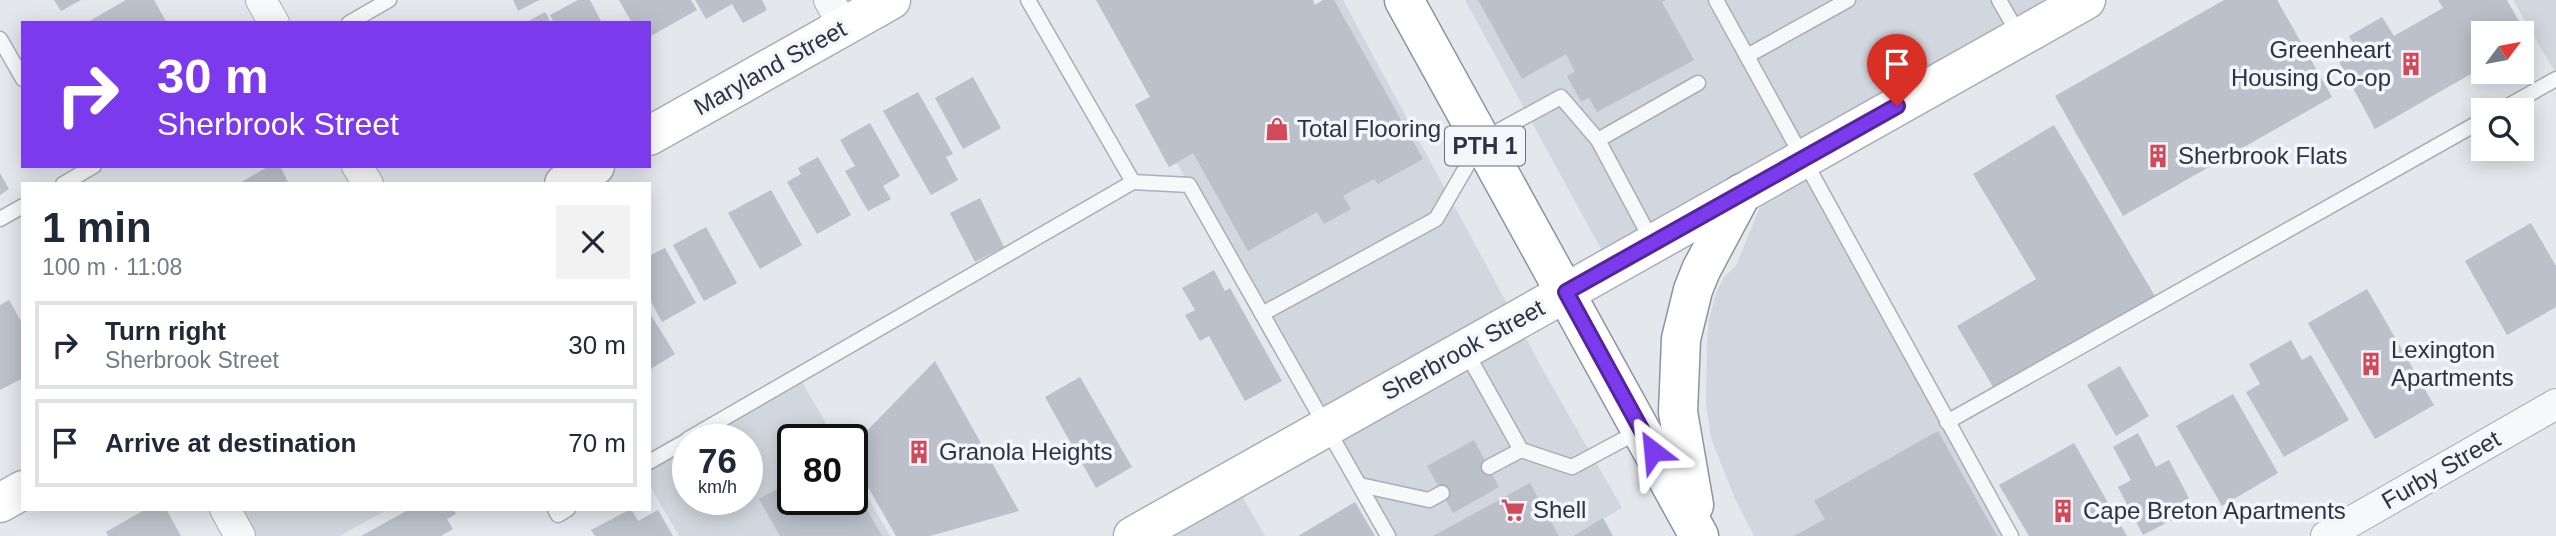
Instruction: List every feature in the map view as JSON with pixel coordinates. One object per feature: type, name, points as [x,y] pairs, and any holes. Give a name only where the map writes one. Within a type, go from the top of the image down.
[{"type":"main road","name":"Maryland Street","points":[[651,135],[836,13],[891,0]]},
{"type":"main road","name":"PTH 1","points":[[1404,0],[1699,535]]},
{"type":"main road","name":"Sherbrook Street","points":[[1133,536],[2086,0]]},
{"type":"main road","points":[[568,182],[592,168]]},
{"type":"main road","points":[[1699,535],[1678,412],[1681,339],[1701,271],[1742,193]]},
{"type":"main road","points":[[0,503],[21,491]]},
{"type":"street","points":[[261,0],[273,21]]},
{"type":"street","name":"Furby Street","points":[[2326,536],[2556,404]]},
{"type":"street","points":[[226,511],[240,536]]},
{"type":"lane","points":[[352,21],[389,0]]},
{"type":"lane","points":[[1028,0],[1133,182]]},
{"type":"lane","points":[[1716,0],[2011,536]]},
{"type":"lane","points":[[1747,56],[1848,0]]},
{"type":"lane","points":[[1999,0],[2020,38]]},
{"type":"lane","points":[[0,39],[21,76]]},
{"type":"lane","points":[[2522,98],[2556,79]]},
{"type":"lane","points":[[1598,140],[1698,83]]},
{"type":"lane","points":[[1262,314],[1436,219],[1482,140],[1561,97],[1598,140],[1653,243]]},
{"type":"lane","points":[[1947,422],[2471,127]]},
{"type":"lane","points":[[714,424],[1133,182],[1189,185],[1388,536]]},
{"type":"lane","points":[[0,219],[21,207]]},
{"type":"lane","points":[[1464,349],[1521,450],[1572,467],[1641,430]]},
{"type":"lane","points":[[651,461],[672,448]]},
{"type":"lane","points":[[1489,467],[1521,450]]},
{"type":"lane","points":[[1360,485],[1429,500],[1442,493]]},
{"type":"shaded area","points":[[1323,0],[1343,0],[1543,370],[1622,508],[1572,536],[1388,536],[1177,163],[1169,167],[1135,105]]},
{"type":"shaded area","points":[[1465,0],[2086,0],[1803,160],[2011,536],[1754,536],[1735,499],[1711,438],[1706,404],[1707,343],[1709,319],[1717,291],[1724,277],[1736,266],[1772,177],[1611,267]]},
{"type":"shaded area","points":[[2513,0],[2556,0],[2556,74],[2534,36],[2534,21],[2525,21]]},
{"type":"shaded area","points":[[798,375],[826,424],[777,424],[777,515],[868,515],[868,498],[890,536],[679,536],[651,487],[651,461],[672,449],[672,515],[763,515],[763,424],[714,424]]},
{"type":"shaded area","points":[[1232,479],[1265,536],[1133,536]]},
{"type":"shaded area","points":[[226,511],[384,511],[340,536],[240,536]]},
{"type":"building","points":[[54,0],[81,0],[61,11]]},
{"type":"building","points":[[126,0],[154,0],[166,21],[89,21]]},
{"type":"building","points":[[513,0],[539,0],[518,11]]},
{"type":"building","points":[[578,0],[590,0],[601,21],[553,21],[550,15]]},
{"type":"building","points":[[619,0],[691,0],[697,10],[651,36],[651,21],[631,21]]},
{"type":"building","points":[[695,0],[762,0],[767,10],[743,23],[732,4],[706,19]]},
{"type":"building","name":"Total Flooring","points":[[1096,0],[1313,0],[1315,5],[1323,0],[1334,0],[1423,159],[1378,184],[1374,179],[1343,196],[1351,209],[1324,224],[1317,212],[1248,251],[1193,153],[1169,167],[1135,105],[1150,97]]},
{"type":"building","points":[[1478,0],[1666,0],[1662,2],[1694,60],[1597,112],[1589,98],[1581,102],[1567,76],[1575,72],[1566,54],[1522,79]]},
{"type":"building","name":"Sherbrook Flats","points":[[2224,0],[2277,0],[2332,97],[2123,216],[2055,96]]},
{"type":"building","name":"Greenheart Housing Co-op","points":[[2438,0],[2507,0],[2519,21],[2471,21],[2471,74],[2375,129],[2338,60],[2357,50],[2349,36],[2382,17],[2394,36],[2443,8]]},
{"type":"building","points":[[545,12],[550,21],[529,21]]},
{"type":"building","points":[[973,77],[1001,128],[963,149],[935,98]]},
{"type":"building","points":[[918,92],[953,154],[946,157],[958,180],[931,195],[883,111]]},
{"type":"building","points":[[870,123],[900,176],[883,186],[891,199],[868,211],[845,171],[855,166],[840,140]]},
{"type":"building","points":[[2054,125],[2156,298],[1996,392],[1957,326],[2036,279],[1973,174]]},
{"type":"building","points":[[818,157],[851,215],[817,234],[787,182],[801,174],[798,168]]},
{"type":"building","points":[[266,168],[281,168],[288,182],[241,182]]},
{"type":"building","points":[[0,173],[9,189],[0,195]]},
{"type":"building","points":[[771,190],[802,245],[760,269],[728,213]]},
{"type":"building","points":[[980,198],[1004,247],[975,262],[950,213]]},
{"type":"building","points":[[2531,223],[2556,266],[2556,307],[2507,335],[2465,261]]},
{"type":"building","points":[[706,227],[737,283],[704,301],[673,245]]},
{"type":"building","points":[[665,248],[696,303],[662,322],[651,302],[651,255]]},
{"type":"building","points":[[1214,270],[1225,291],[1230,288],[1282,381],[1245,401],[1209,336],[1200,341],[1185,315],[1195,310],[1182,288]]},
{"type":"building","name":"Lexington Apartments","points":[[2367,289],[2434,405],[2375,439],[2308,323]]},
{"type":"building","points":[[9,300],[21,321],[21,379],[0,390],[0,305]]},
{"type":"building","points":[[651,315],[675,354],[651,369]]},
{"type":"building","points":[[2291,340],[2302,360],[2311,355],[2349,420],[2284,457],[2246,392],[2260,384],[2249,364]]},
{"type":"building","name":"Granola Heights","points":[[935,361],[1019,511],[930,536],[896,536],[868,487],[868,430]]},
{"type":"building","points":[[2120,366],[2149,416],[2116,436],[2087,385]]},
{"type":"building","points":[[1080,377],[1132,467],[1096,488],[1045,397]]},
{"type":"building","points":[[2233,394],[2278,473],[2222,506],[2176,426]]},
{"type":"building","points":[[1938,431],[1997,536],[1794,536],[1825,519],[1814,501]]},
{"type":"building","points":[[2138,433],[2156,467],[2169,460],[2189,498],[2167,510],[2172,520],[2143,535],[2118,487],[2131,480],[2113,447]]},
{"type":"building","points":[[1474,440],[1499,487],[1453,513],[1427,466]]},
{"type":"building","name":"Cape Breton Apartments","points":[[2074,443],[2127,536],[2029,536],[1999,485]]},
{"type":"building","name":"Shell","points":[[1530,483],[1559,536],[1433,536]]},
{"type":"building","points":[[777,489],[777,515],[868,515],[868,511],[882,536],[780,536],[763,506],[763,497]]},
{"type":"building","points":[[1355,502],[1375,536],[1298,536]]},
{"type":"building","points":[[658,510],[673,536],[595,536],[591,530],[627,511],[632,511],[638,521]]},
{"type":"building","points":[[143,511],[167,511],[181,536],[108,536],[106,532]]},
{"type":"building","points":[[406,511],[454,511],[456,514],[447,519],[453,529],[441,536],[361,536]]},
{"type":"building","points":[[1603,518],[1613,536],[1573,536]]},
{"type":"place","name":"Greenheart Housing Co-op","points":[[2411,64]]},
{"type":"place","name":"Total Flooring","points":[[1277,129]]},
{"type":"place","name":"Sherbrook Flats","points":[[2158,156]]},
{"type":"place","name":"Lexington Apartments","points":[[2371,364]]},
{"type":"place","name":"Granola Heights","points":[[919,452]]},
{"type":"place","name":"Shell","points":[[1513,510]]},
{"type":"place","name":"Cape Breton Apartments","points":[[2063,511]]},
{"type":"route","points":[[1653,451],[1566,292],[1897,106]]}]
